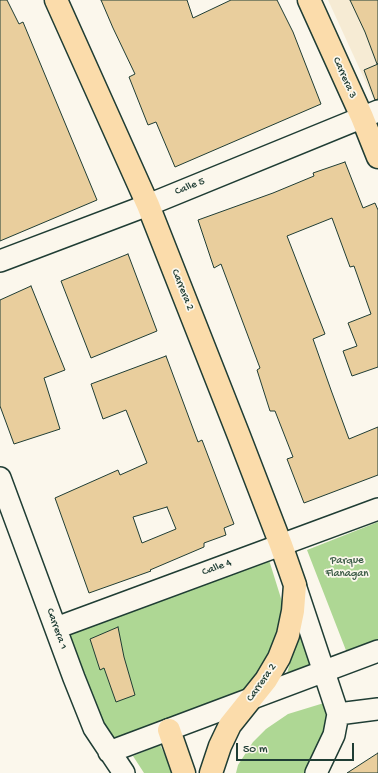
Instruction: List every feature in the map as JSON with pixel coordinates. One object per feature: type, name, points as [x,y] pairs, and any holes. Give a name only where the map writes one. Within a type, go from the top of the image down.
[{"type":"main road","name":"Carrera 2","points":[[56,0],[148,205],[281,545],[295,586],[293,611],[288,635],[279,658],[266,680],[230,725],[220,746],[211,773]]},
{"type":"main road","name":"Carrera 3","points":[[309,0],[370,114],[378,157]]},
{"type":"main road","points":[[169,730],[184,773]]},
{"type":"street","name":"Calle 5","points":[[0,261],[148,205],[370,114]]},
{"type":"street","name":"Carrera 1","points":[[0,478],[94,728],[124,773]]},
{"type":"street","name":"Calle 4","points":[[56,628],[378,509]]},
{"type":"street","name":"Carrera 2","points":[[295,586],[338,714]]},
{"type":"street","points":[[109,752],[378,651]]},
{"type":"street","points":[[316,773],[334,735],[338,714],[378,709]]},
{"type":"shaded area","points":[[328,0],[378,0],[378,98],[374,100]]},
{"type":"green space","name":"Parque Flanagan","points":[[378,522],[378,641],[347,653],[307,550]]},
{"type":"green space","points":[[269,560],[284,608],[278,632],[269,654],[257,674],[244,690],[114,740],[103,724],[69,634]]},
{"type":"green space","points":[[301,624],[315,667],[286,677]]},
{"type":"green space","points":[[324,703],[332,725],[310,773],[236,773],[238,765],[253,742],[266,729],[288,714]]},
{"type":"green space","points":[[160,745],[174,773],[144,773],[133,756]]},
{"type":"building","points":[[0,0],[7,0],[19,24],[23,22],[97,200],[0,241]]},
{"type":"building","points":[[101,0],[187,0],[193,18],[231,0],[277,0],[293,32],[321,104],[175,167],[156,122],[148,125],[129,77],[135,74]]},
{"type":"building","points":[[350,0],[378,0],[377,64],[365,32]]},
{"type":"building","points":[[378,64],[378,99],[375,100],[364,70]]},
{"type":"building","points":[[345,162],[363,208],[375,203],[378,210],[378,367],[352,376],[343,351],[357,346],[348,323],[371,314],[354,266],[350,267],[332,218],[287,236],[325,334],[313,339],[349,439],[378,427],[378,475],[304,503],[287,459],[293,457],[275,411],[270,411],[257,370],[260,368],[221,264],[214,268],[198,220],[273,193],[314,176],[313,173]]},
{"type":"building","points":[[128,254],[157,331],[91,358],[61,281]]},
{"type":"building","points":[[31,286],[65,370],[44,378],[60,429],[14,444],[0,406],[0,300]]},
{"type":"building","points":[[166,356],[198,442],[202,440],[234,524],[224,528],[226,535],[204,543],[204,547],[150,570],[151,571],[89,593],[55,498],[118,470],[120,475],[147,463],[126,410],[103,419],[91,384]],"holes":[[[167,507],[176,529],[142,543],[133,517]]]},
{"type":"building","points":[[118,627],[124,657],[135,695],[116,702],[104,668],[100,670],[90,639]]},
{"type":"building","points":[[378,753],[378,773],[347,773]]}]
